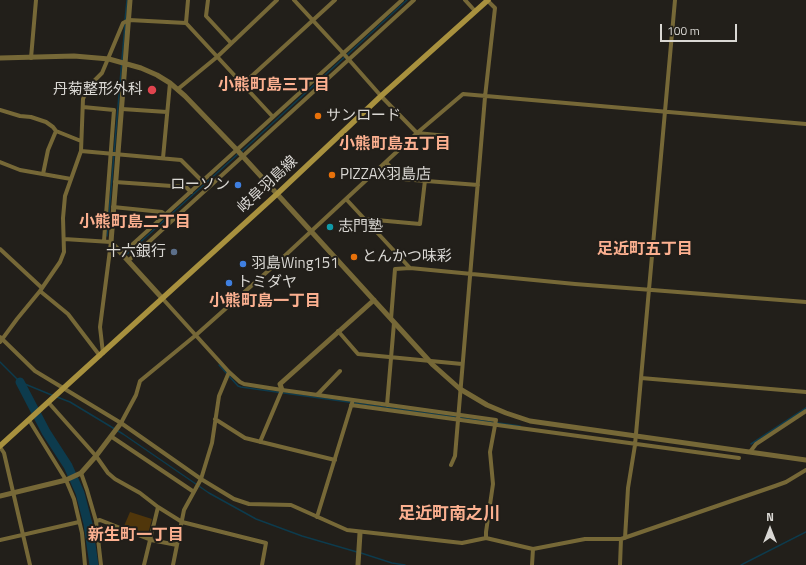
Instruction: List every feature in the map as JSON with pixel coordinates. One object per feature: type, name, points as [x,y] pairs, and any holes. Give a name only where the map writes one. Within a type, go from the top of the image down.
[{"type":"main road","name":"岐阜羽島線","points":[[0,446],[277,194],[381,96],[488,0]]},
{"type":"street","points":[[32,58],[36,0]]},
{"type":"street","points":[[186,23],[188,0]]},
{"type":"street","points":[[208,0],[206,16],[231,43]]},
{"type":"street","points":[[178,89],[217,57],[277,0]]},
{"type":"street","points":[[294,0],[381,96],[417,133],[447,136]]},
{"type":"street","points":[[242,85],[335,0]]},
{"type":"street","points":[[123,253],[402,0]]},
{"type":"street","points":[[129,260],[414,0]]},
{"type":"street","points":[[465,0],[475,11]]},
{"type":"street","points":[[450,465],[455,456],[485,97],[495,8],[488,0]]},
{"type":"street","points":[[620,565],[628,488],[636,437],[648,289],[675,0]]},
{"type":"street","points":[[104,241],[126,63],[131,1]]},
{"type":"street","points":[[273,117],[186,23],[129,20],[123,23],[120,27],[109,59],[102,73],[88,87],[83,99],[81,151],[65,196],[63,206],[64,252],[60,262],[41,290],[1,340],[36,372],[62,390],[120,425],[200,480],[234,499],[248,504],[290,505],[347,530],[360,533],[462,543],[486,538],[533,549],[585,539],[623,538],[786,482],[806,470]]},
{"type":"street","points":[[0,58],[74,56],[109,59],[126,63],[157,75],[170,83],[178,89],[237,150],[429,361],[460,389],[487,405],[506,414],[530,421],[806,460]]},
{"type":"street","points":[[163,158],[170,83]]},
{"type":"street","points":[[0,496],[68,479],[80,473],[96,456],[120,425],[136,395],[140,381],[196,335],[417,133],[463,94],[806,124]]},
{"type":"street","points":[[83,107],[167,112]]},
{"type":"street","points":[[0,110],[46,122],[56,131],[81,141]]},
{"type":"street","points":[[43,174],[48,150],[56,131]]},
{"type":"street","points":[[81,151],[181,160],[202,182]]},
{"type":"street","points":[[101,354],[100,327],[111,242],[113,207],[110,196],[115,182],[114,154]]},
{"type":"street","points":[[0,162],[20,170],[71,179]]},
{"type":"street","points":[[386,162],[401,179],[478,185]]},
{"type":"street","points":[[365,219],[420,224],[425,180]]},
{"type":"street","points":[[115,182],[186,187],[191,192]]},
{"type":"street","points":[[346,199],[410,268]]},
{"type":"street","points":[[113,207],[162,212],[166,215]]},
{"type":"street","points":[[64,239],[111,242],[123,253],[229,372],[244,384],[317,395],[352,403],[458,417]]},
{"type":"street","points":[[0,249],[41,290],[68,314],[101,354]]},
{"type":"street","points":[[387,405],[392,357],[394,269],[410,268],[575,284],[806,302]]},
{"type":"street","points":[[260,442],[282,390],[280,384],[374,300]]},
{"type":"street","points":[[338,331],[358,354],[462,364]]},
{"type":"street","points":[[317,395],[340,371]]},
{"type":"street","points":[[172,565],[184,510],[200,480],[212,443],[219,396],[229,372]]},
{"type":"street","points":[[641,378],[806,392]]},
{"type":"street","points":[[49,401],[96,456],[108,473],[115,479],[140,493],[158,507],[182,522],[266,543],[262,565]]},
{"type":"street","points":[[352,403],[387,405],[495,425],[739,458]]},
{"type":"street","points":[[317,517],[352,403]]},
{"type":"street","points":[[750,452],[756,444],[806,411]]},
{"type":"street","points":[[31,419],[68,479],[82,533],[85,565]]},
{"type":"street","points":[[215,420],[245,438],[335,460]]},
{"type":"street","points":[[486,538],[493,484],[490,452],[495,425]]},
{"type":"street","points":[[113,435],[194,491]]},
{"type":"street","points":[[0,446],[4,453],[30,565]]},
{"type":"street","points":[[80,473],[87,490],[96,521],[101,565]]},
{"type":"street","points":[[144,565],[158,507]]},
{"type":"street","points":[[96,521],[100,520],[151,540],[177,545]]},
{"type":"street","points":[[0,540],[79,522]]},
{"type":"street","points":[[358,565],[360,533]]},
{"type":"street","points":[[532,565],[533,549]]},
{"type":"shaded area","points":[[130,512],[152,519],[148,534],[124,526]]},
{"type":"waterway","points":[[125,20],[127,0]]},
{"type":"waterway","points":[[241,152],[407,0]]},
{"type":"waterway","points":[[107,236],[125,24]]},
{"type":"waterway","points":[[127,254],[238,154]]},
{"type":"waterway","points":[[0,362],[20,382],[54,396]]},
{"type":"waterway","points":[[219,365],[238,386],[241,387],[520,426]]},
{"type":"waterway","points":[[20,382],[46,432],[68,466],[80,493],[88,524],[94,565]]},
{"type":"waterway","points":[[57,397],[70,402],[123,434],[209,493],[256,519],[302,536],[357,552]]},
{"type":"waterway","points":[[751,444],[806,408]]},
{"type":"waterway","points":[[741,565],[806,532]]},
{"type":"waterway","points":[[361,553],[392,563],[405,565]]},
{"type":"place","name":"丹菊整形外科","points":[[152,90]]},
{"type":"place","name":"サンロード","points":[[318,116]]},
{"type":"place","name":"PIZZAX羽島店","points":[[332,175]]},
{"type":"place","name":"ローソン","points":[[238,185]]},
{"type":"place","name":"志門塾","points":[[330,227]]},
{"type":"place","name":"十六銀行","points":[[174,252]]},
{"type":"place","name":"とんかつ味彩","points":[[354,257]]},
{"type":"place","name":"羽島Wing151","points":[[243,264]]},
{"type":"place","name":"トミダヤ","points":[[229,283]]},
{"type":"district","name":"小熊町島三丁目","points":[[274,86]]},
{"type":"district","name":"小熊町島五丁目","points":[[395,145]]},
{"type":"district","name":"小熊町島二丁目","points":[[135,223]]},
{"type":"district","name":"足近町五丁目","points":[[645,250]]},
{"type":"district","name":"小熊町島一丁目","points":[[265,302]]},
{"type":"district","name":"足近町南之川","points":[[449,515]]},
{"type":"district","name":"新生町一丁目","points":[[136,536]]}]
